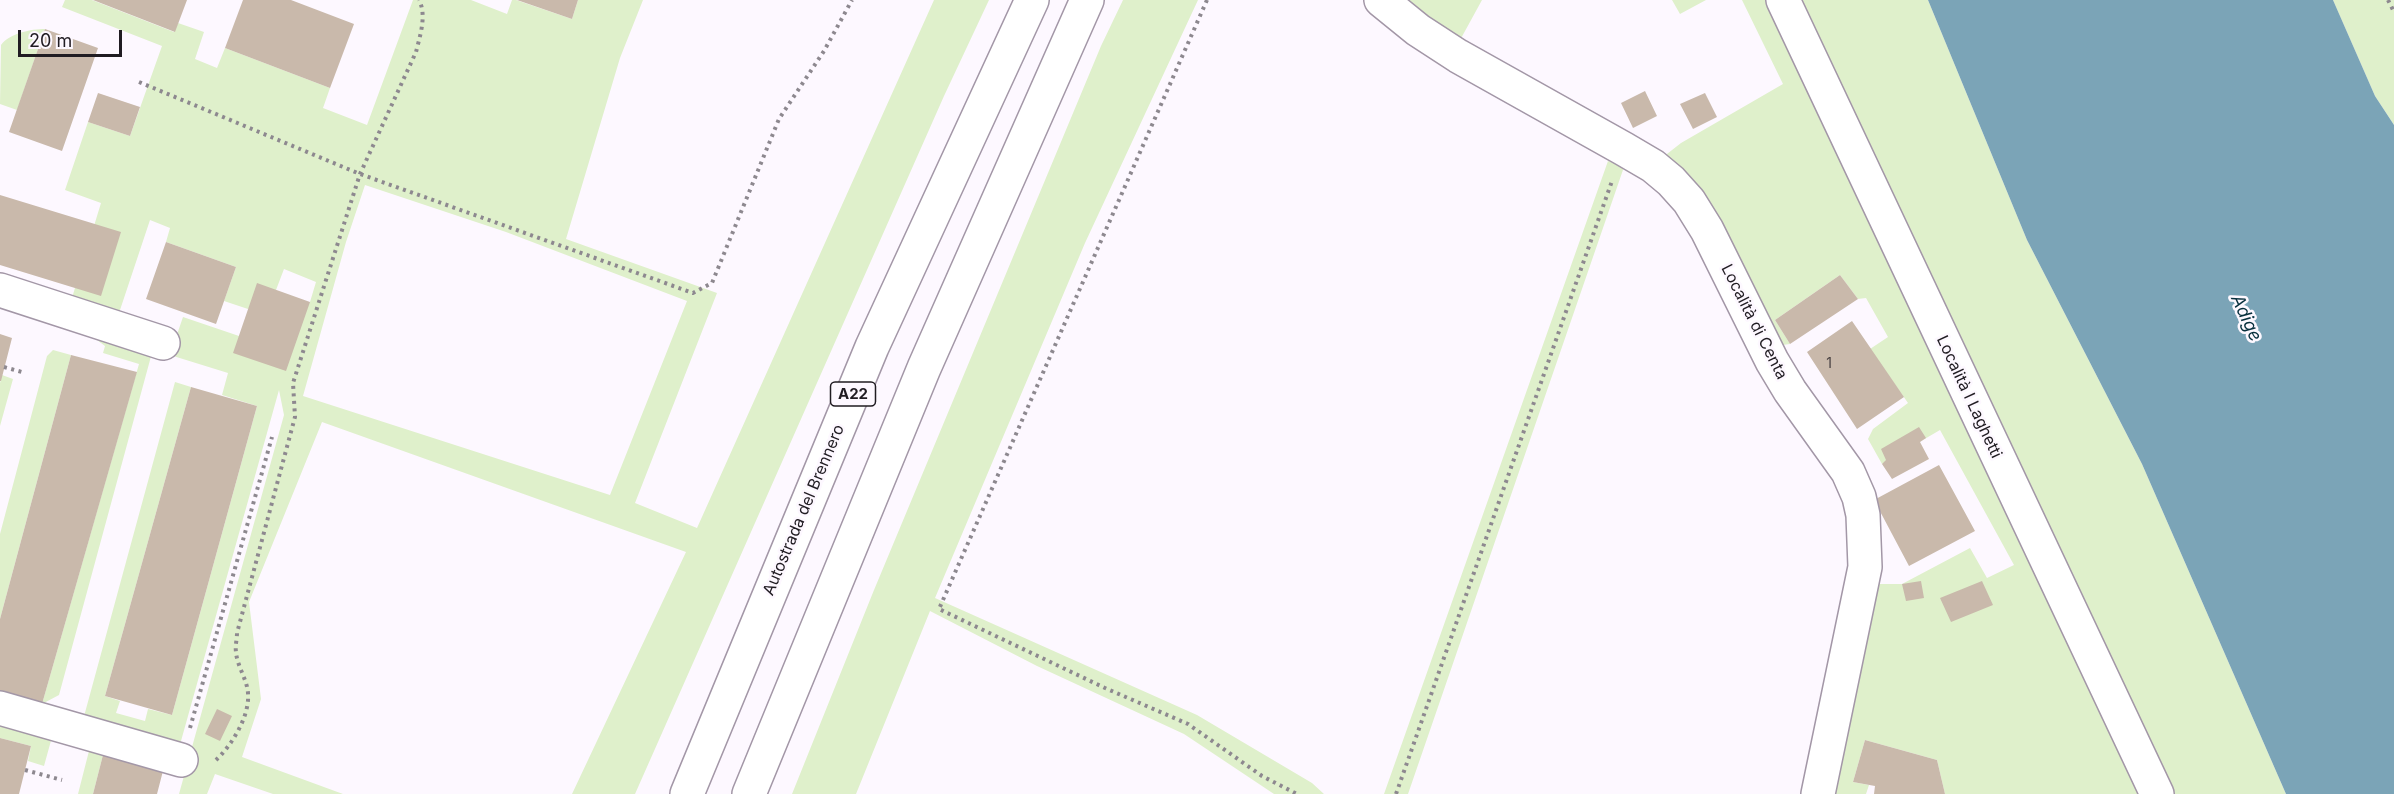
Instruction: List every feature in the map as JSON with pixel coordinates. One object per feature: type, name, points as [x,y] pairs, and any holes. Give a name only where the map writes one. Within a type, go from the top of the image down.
[{"type":"main road","name":"Autostrada del Brennero","points":[[687,794],[872,347],[1032,0]]},
{"type":"main road","points":[[749,794],[924,368],[1087,0]]},
{"type":"main road","name":"Località di Centa","points":[[1381,0],[1418,30],[1458,56],[1624,149],[1662,174],[1689,201],[1707,230],[1772,361],[1790,391],[1848,472],[1859,497],[1865,532],[1865,567],[1818,794]]},
{"type":"main road","name":"Località I Laghetti","points":[[1783,0],[2157,794]]},
{"type":"main road","points":[[0,290],[163,343]]},
{"type":"main road","points":[[0,708],[196,762]]},
{"type":"main road","points":[[761,794],[769,745]]},
{"type":"path","points":[[196,762],[225,751],[238,729],[245,710],[248,693],[236,653],[237,633],[295,417],[293,383],[360,174],[416,52],[422,32],[422,6],[418,0]]},
{"type":"path","points":[[139,82],[360,174],[693,293],[712,283],[779,119],[824,51],[852,0]]},
{"type":"path","points":[[1207,0],[939,609],[1105,688],[1188,724],[1262,776],[1297,794]]},
{"type":"path","points":[[2388,0],[2394,12]]},
{"type":"path","points":[[1396,794],[1624,149]]},
{"type":"path","points":[[4,367],[22,372]]},
{"type":"path","points":[[196,762],[272,437]]},
{"type":"path","points":[[25,770],[62,780]]},
{"type":"green space","points":[[65,0],[92,0],[174,32],[178,23],[204,32],[195,59],[217,68],[225,48],[330,88],[323,108],[367,125],[413,0],[471,0],[507,14],[512,0],[516,0],[572,19],[578,0],[643,0],[620,58],[566,239],[717,293],[635,503],[697,528],[934,0],[989,0],[944,96],[635,794],[572,794],[686,552],[322,422],[249,602],[261,699],[242,757],[343,794],[273,794],[215,774],[207,794],[179,794],[284,415],[279,390],[181,741],[173,745],[83,720],[175,382],[191,387],[105,696],[120,701],[116,713],[145,721],[148,709],[172,715],[257,406],[222,395],[228,373],[170,355],[183,317],[239,336],[310,302],[316,282],[284,269],[276,290],[248,309],[224,301],[236,267],[166,242],[170,228],[150,220],[118,316],[71,301],[101,203],[65,190],[88,122],[130,136],[162,46],[62,7]],"holes":[[[365,185],[506,232],[687,301],[610,495],[303,396],[346,242]]]},
{"type":"green space","points":[[1123,0],[1198,0],[1085,243],[935,598],[1197,715],[1312,783],[1324,794],[1274,794],[1184,734],[1037,666],[930,611],[856,794],[792,794],[874,590],[1101,46]]},
{"type":"green space","points":[[1405,0],[1482,0],[1459,42]]},
{"type":"green space","points":[[1672,0],[1706,0],[1680,14]]},
{"type":"green space","points":[[1742,0],[1771,0],[2143,794],[1945,794],[1937,760],[1865,740],[1853,782],[1869,785],[1866,794],[1829,794],[1878,584],[1902,584],[1970,548],[1987,578],[2014,565],[1940,430],[1882,464],[1868,439],[1873,429],[1908,403],[1870,349],[1888,337],[1866,298],[1858,299],[1840,275],[1775,320],[1790,344],[1775,346],[1658,161],[1681,143],[1783,84]]},
{"type":"green space","points":[[1795,0],[1928,0],[2027,240],[2142,464],[2286,794],[2168,794]]},
{"type":"green space","points":[[2333,0],[2394,0],[2394,125],[2375,96]]},
{"type":"green space","points":[[45,29],[17,110],[0,104],[1,45],[10,37],[21,32]]},
{"type":"green space","points":[[1608,161],[1624,167],[1408,794],[1384,794]]},
{"type":"green space","points":[[93,337],[153,349],[59,695],[42,704],[139,364],[103,353],[105,346]]},
{"type":"green space","points":[[53,350],[71,355],[0,619],[0,534],[47,356]]},
{"type":"green space","points":[[2,375],[13,379],[0,426],[0,383]]},
{"type":"green space","points":[[0,722],[52,737],[44,766],[28,761],[31,746],[0,738]]},
{"type":"green space","points":[[90,747],[104,751],[93,794],[78,794]]},
{"type":"water","name":"Adige","points":[[1928,0],[2333,0],[2375,96],[2394,125],[2394,794],[2286,794],[2142,464],[2027,240]]},
{"type":"building","points":[[93,0],[187,0],[175,32]]},
{"type":"building","points":[[243,0],[291,0],[354,24],[330,88],[225,48]]},
{"type":"building","points":[[517,0],[578,0],[572,19]]},
{"type":"building","points":[[45,29],[98,48],[62,151],[9,132]]},
{"type":"building","points":[[1645,91],[1657,116],[1633,128],[1621,103]]},
{"type":"building","points":[[98,93],[140,107],[130,136],[88,122]]},
{"type":"building","points":[[1705,93],[1717,117],[1693,129],[1680,104]]},
{"type":"building","points":[[0,195],[121,232],[101,296],[0,265]]},
{"type":"building","points":[[166,242],[236,267],[216,324],[146,299]]},
{"type":"building","points":[[1840,275],[1858,299],[1790,344],[1775,320]]},
{"type":"building","points":[[257,283],[310,302],[286,371],[233,353]]},
{"type":"building","points":[[1852,321],[1904,397],[1857,429],[1807,352]]},
{"type":"building","points":[[0,334],[12,338],[1,381],[0,381]]},
{"type":"building","points":[[71,355],[137,372],[42,704],[0,693],[0,619]]},
{"type":"building","points":[[191,387],[257,406],[172,715],[105,696]]},
{"type":"building","points":[[1919,427],[1926,438],[1920,442],[1929,459],[1892,479],[1882,464],[1886,460],[1881,449]]},
{"type":"building","points":[[1939,465],[1975,531],[1909,566],[1874,500]]},
{"type":"building","points":[[1921,581],[1924,598],[1906,601],[1902,584]]},
{"type":"building","points":[[1982,581],[1993,605],[1951,622],[1940,598]]},
{"type":"building","points":[[217,709],[232,716],[220,741],[205,734]]},
{"type":"building","points":[[0,738],[31,746],[19,794],[0,794]]},
{"type":"building","points":[[1865,740],[1937,760],[1945,794],[1874,794],[1875,786],[1853,782]]},
{"type":"building","points":[[104,751],[164,767],[157,794],[93,794]]}]
